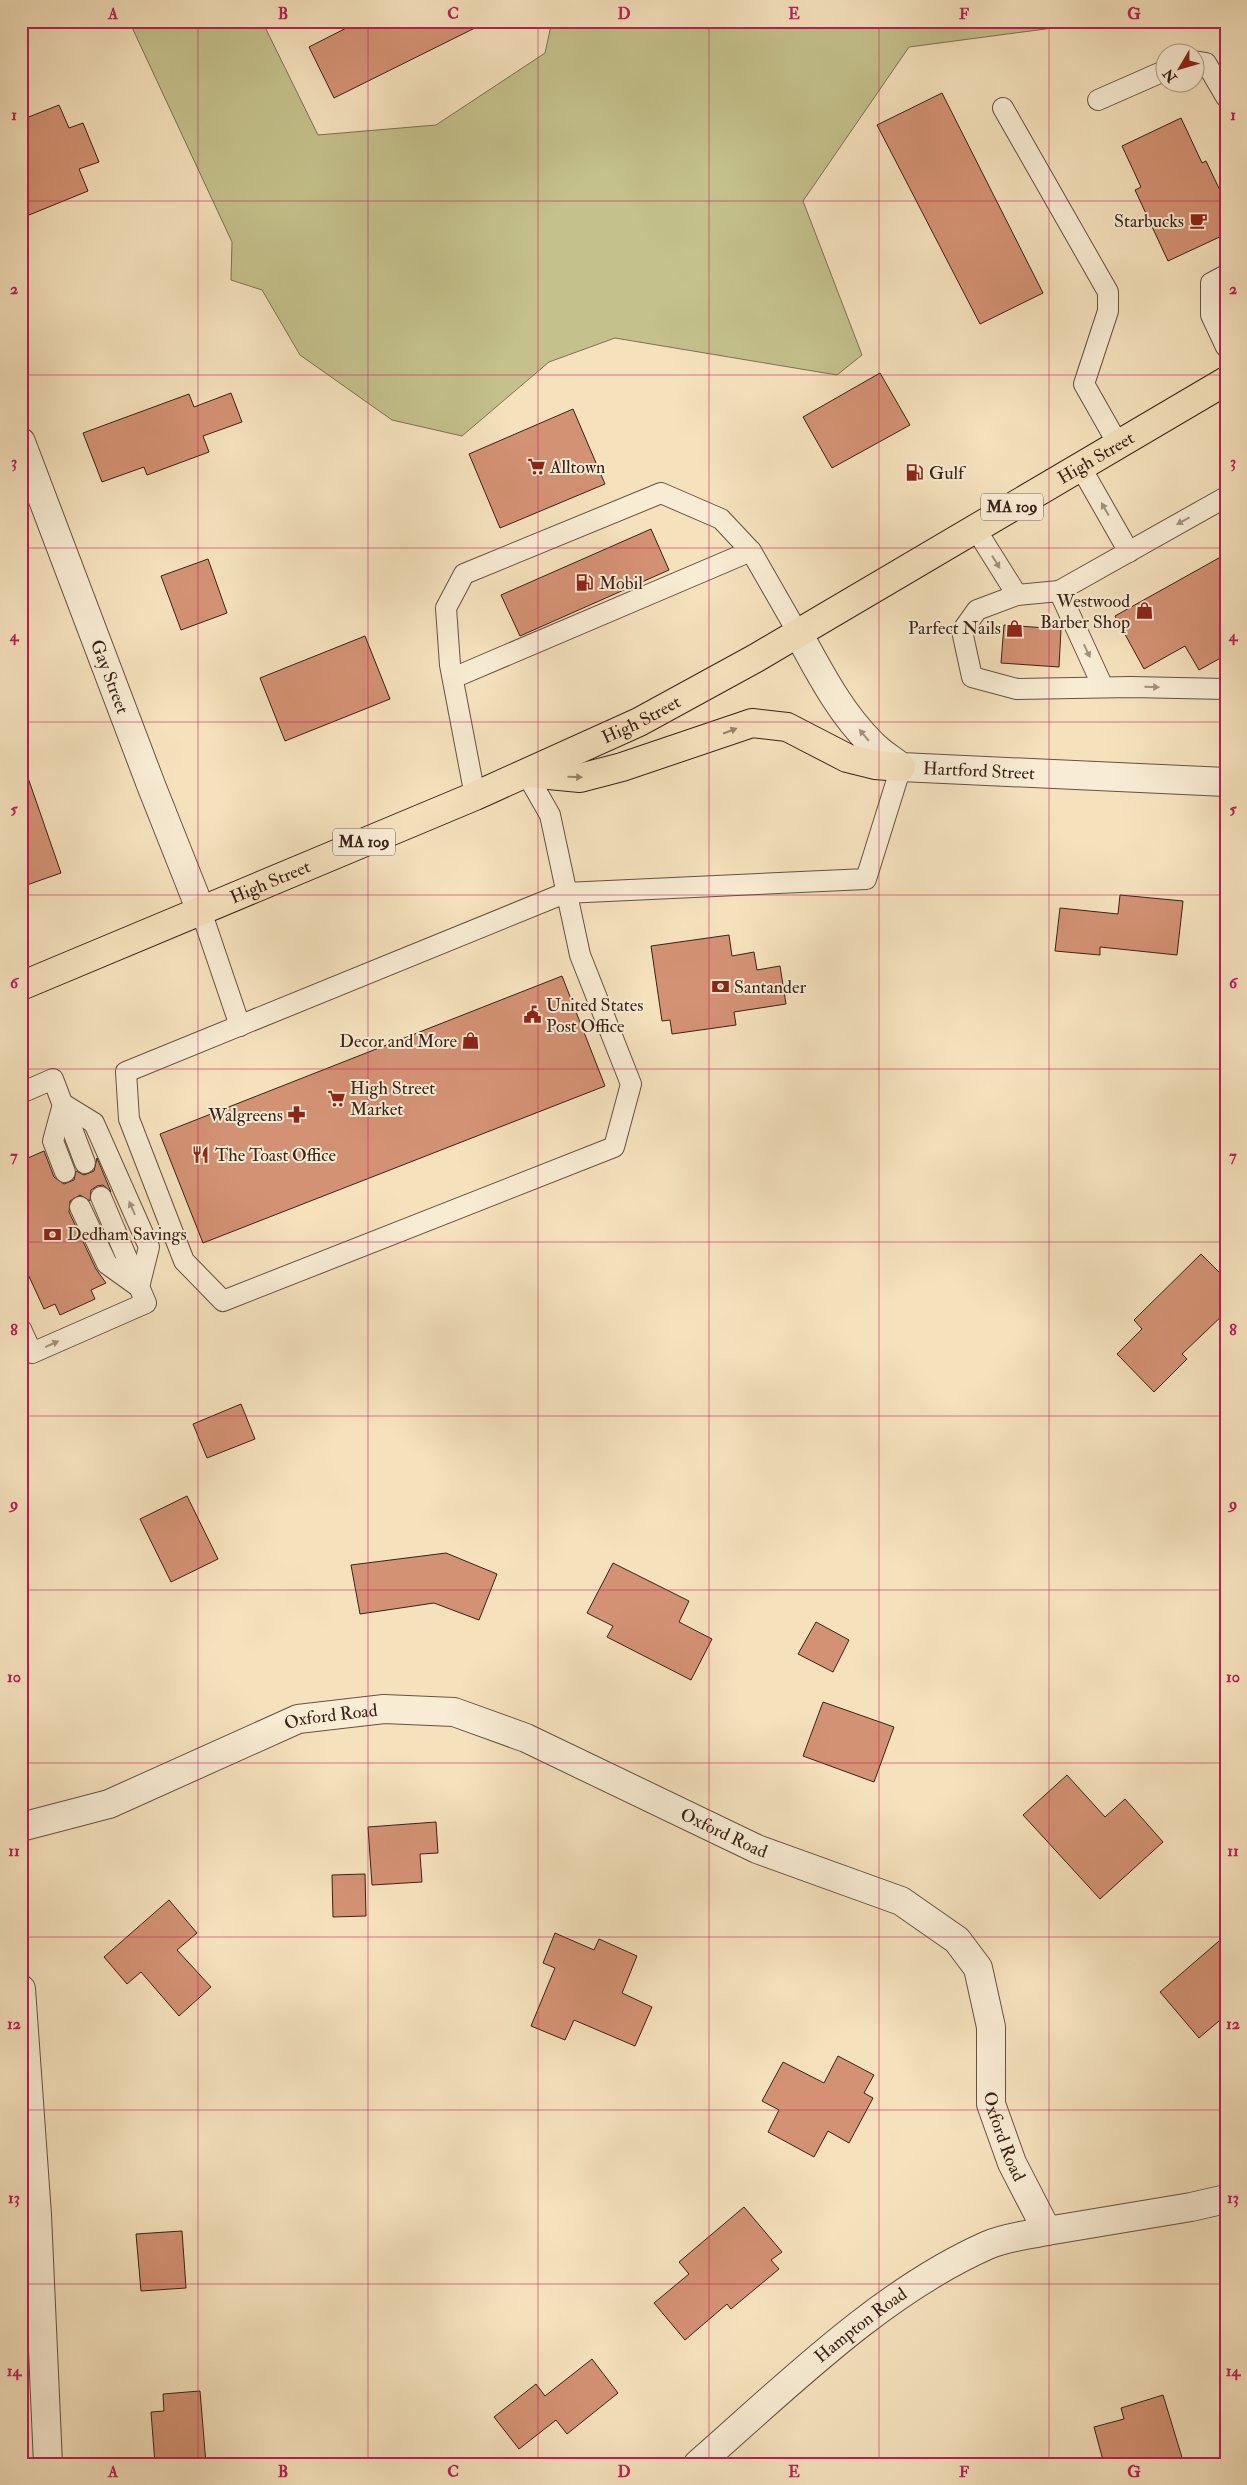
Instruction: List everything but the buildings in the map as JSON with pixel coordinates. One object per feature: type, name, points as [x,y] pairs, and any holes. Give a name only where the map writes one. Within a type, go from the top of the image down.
[{"type":"main road","name":"High Street","points":[[21,986],[475,796],[639,722],[798,633],[1226,381]]},
{"type":"main road","points":[[526,773],[580,778],[622,767],[752,723],[787,726],[847,758],[874,765],[901,767]]},
{"type":"street","name":"Gay Street","points":[[21,442],[151,785],[201,911]]},
{"type":"street","name":"Hartford Street","points":[[798,633],[827,686],[850,718],[871,744],[901,767],[1226,782]]},
{"type":"street","name":"Oxford Road","points":[[21,1828],[109,1804],[298,1719],[384,1709],[454,1712],[526,1738],[757,1849],[901,1901],[957,1940],[978,1968],[991,2027],[991,2104],[1012,2163],[1047,2230]]},
{"type":"street","points":[[21,1989],[37,2215],[48,2464]]},
{"type":"street","points":[[1047,2230],[1191,2207],[1226,2198]]},
{"type":"street","name":"Hampton Road","points":[[698,2464],[827,2352],[912,2286],[990,2244],[1047,2230]]},
{"type":"lane","points":[[1204,63],[1206,63],[1226,97]]},
{"type":"lane","points":[[1098,100],[1154,75]]},
{"type":"lane","points":[[1004,108],[1108,292],[1108,311],[1084,384],[1118,444]]},
{"type":"lane","points":[[1226,275],[1211,283],[1211,315],[1226,347]]},
{"type":"lane","points":[[1080,466],[1129,552]]},
{"type":"lane","points":[[475,796],[450,665],[446,608],[464,574],[661,493],[722,519],[750,551],[798,633]]},
{"type":"lane","points":[[1226,497],[1059,591],[1017,595],[977,610],[962,630],[972,677],[1017,689],[1103,687],[1226,689]]},
{"type":"lane","points":[[975,528],[1017,595]]},
{"type":"lane","points":[[453,678],[750,551]]},
{"type":"lane","points":[[1059,591],[1103,687]]},
{"type":"lane","points":[[526,773],[550,815],[565,893],[580,955],[631,1084],[614,1147],[223,1301],[184,1261],[129,1119],[126,1072],[565,893],[866,879],[901,767]]},
{"type":"lane","points":[[201,911],[240,1026]]},
{"type":"lane","points":[[21,1093],[53,1078],[85,1163]]},
{"type":"lane","points":[[63,1104],[53,1142],[65,1172]]},
{"type":"lane","points":[[63,1104],[94,1123],[149,1247],[139,1287]]},
{"type":"lane","points":[[21,1329],[32,1353],[146,1303],[101,1197]]},
{"type":"lane","points":[[80,1207],[107,1264],[139,1287]]},
{"type":"shaded area","points":[[129,21],[262,21],[318,135],[436,125],[545,53],[552,21],[1106,21],[909,47],[803,201],[862,355],[837,375],[615,338],[549,362],[462,436],[392,420],[300,355],[262,290],[231,280],[232,242]]},
{"type":"place","name":"Starbucks","points":[[1198,221]]},
{"type":"place","name":"Alltown","points":[[536,467]]},
{"type":"place","name":"Gulf","points":[[915,473]]},
{"type":"place","name":"Mobil","points":[[585,583]]},
{"type":"place","name":"Westwood Barber Shop","points":[[1144,611]]},
{"type":"place","name":"Parfect Nails","points":[[1015,628]]},
{"type":"place","name":"Santander","points":[[720,987]]},
{"type":"place","name":"United States Post Office","points":[[532,1015]]},
{"type":"place","name":"Decor and More","points":[[471,1041]]},
{"type":"place","name":"High Street Market","points":[[336,1098]]},
{"type":"place","name":"Walgreens","points":[[297,1115]]},
{"type":"place","name":"The Toast Office","points":[[201,1155]]},
{"type":"place","name":"Dedham Savings","points":[[53,1234]]}]
